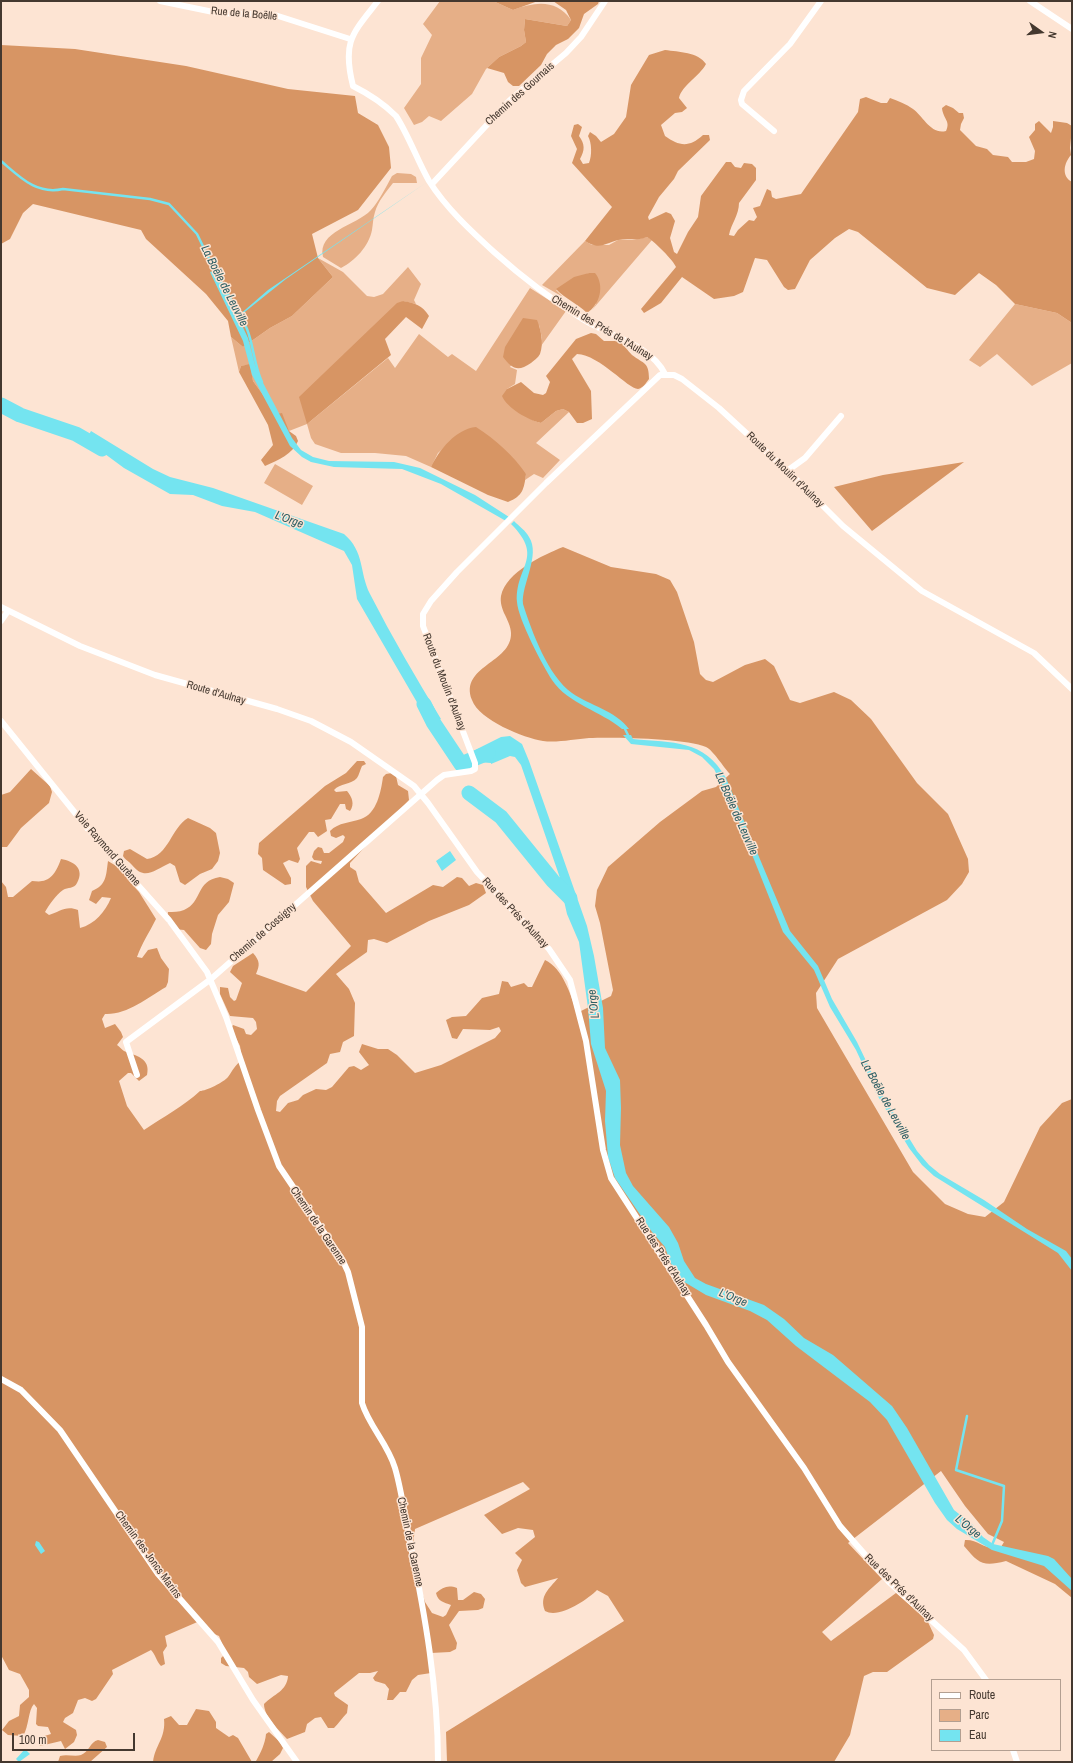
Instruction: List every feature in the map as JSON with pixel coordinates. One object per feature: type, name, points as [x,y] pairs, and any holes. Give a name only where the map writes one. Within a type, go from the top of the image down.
[{"type":"street","name":"Rue de la Boëlle","points":[[160,1],[218,13],[275,15],[350,39]]},
{"type":"street","points":[[350,39],[357,27],[378,1]]},
{"type":"street","name":"Chemin des Gournais","points":[[432,184],[510,100],[566,53],[581,37],[605,1]]},
{"type":"street","points":[[774,131],[742,104],[741,100],[744,91],[790,44],[821,1]]},
{"type":"street","points":[[1030,1],[1072,29]]},
{"type":"street","name":"Chemin des Prés de l'Aulnay","points":[[350,39],[349,69],[353,86],[372,96],[396,116],[432,184],[444,202],[476,236],[554,301],[583,320],[633,345],[660,364],[665,374]]},
{"type":"street","name":"Route du Moulin d'Aulnay","points":[[471,772],[475,768],[476,763],[470,751],[423,626],[423,614],[457,572],[514,515],[654,379],[665,374],[674,375],[719,408],[787,470],[843,526],[892,568],[922,591],[1034,653],[1072,688]]},
{"type":"street","points":[[787,470],[806,458],[841,416]]},
{"type":"street","name":"Route d'Aulnay","points":[[1,607],[80,646],[155,675],[277,709],[312,721],[351,742],[414,786],[421,795]]},
{"type":"street","points":[[1,621],[8,611]]},
{"type":"street","name":"Voie Raymond Gurême","points":[[1,721],[88,830],[169,920],[211,979]]},
{"type":"street","name":"Chemin de Cossigny","points":[[137,1075],[126,1042],[211,979],[444,775],[471,772]]},
{"type":"street","name":"Rue des Prés d'Aulnay","points":[[421,795],[477,872],[544,943],[570,980],[586,1041],[603,1150],[611,1178],[615,1185],[706,1325],[728,1362],[804,1468],[840,1526],[889,1582],[964,1650],[985,1679]]},
{"type":"street","name":"Chemin de la Garenne","points":[[211,979],[279,1166],[342,1259],[348,1272],[362,1327],[362,1403],[366,1414],[380,1435],[395,1469],[423,1603],[438,1720],[438,1762]]},
{"type":"street","name":"Chemin des Joncs Marins","points":[[1,1379],[21,1390],[60,1430],[158,1574],[218,1642],[253,1700],[297,1762]]},
{"type":"street","points":[[1013,1751],[1017,1762]]},
{"type":"green space","points":[[440,1],[493,1],[513,10],[530,5],[546,4],[559,9],[571,20],[567,26],[525,19],[524,30],[526,42],[499,57],[486,69],[472,94],[441,121],[429,116],[422,122],[414,125],[404,108],[421,84],[421,58],[432,35],[423,24]]},
{"type":"green space","points":[[397,173],[411,174],[416,177],[417,183],[393,183],[376,208],[368,242],[361,252],[341,268],[323,257],[323,248],[326,241],[339,230],[364,216],[371,210],[380,198],[392,176]]},
{"type":"green space","points":[[647,237],[652,240],[592,310],[596,304],[589,273],[556,290],[563,297],[542,285],[585,241],[592,245],[609,245],[618,240],[632,240]]},
{"type":"green space","points":[[318,258],[343,272],[367,296],[374,297],[383,294],[408,267],[421,284],[414,300],[416,304],[403,301],[307,424],[289,431],[253,381],[249,365],[241,366],[239,372],[231,337],[243,347],[270,328],[292,316],[333,277]]},
{"type":"green space","points":[[530,288],[566,311],[541,346],[542,338],[539,325],[510,367],[517,370],[515,384],[507,389],[517,405],[529,418],[541,423],[556,411],[563,409],[569,412],[536,443],[560,460],[543,478],[534,474],[525,480],[526,474],[447,445],[438,453],[431,467],[406,456],[375,453],[341,453],[315,444],[311,438],[307,424],[388,358],[395,368],[419,334],[448,357],[452,354],[476,371]]},
{"type":"green space","points":[[1015,304],[1057,313],[1072,323],[1072,363],[1032,386],[997,354],[980,367],[969,360]]},
{"type":"green space","points":[[275,464],[313,486],[302,505],[264,483]]},
{"type":"shaded area","points":[[493,1],[538,1],[513,10]]},
{"type":"shaded area","points":[[553,1],[599,1],[598,4],[584,14],[579,28],[568,39],[556,45],[547,54],[541,65],[519,86],[513,86],[508,82],[504,73],[487,68],[499,57],[526,42],[524,30],[525,19],[567,26],[571,20],[566,10]]},
{"type":"shaded area","points":[[1,45],[75,49],[186,66],[288,89],[355,96],[358,113],[378,125],[389,147],[391,168],[358,210],[312,234],[318,258],[333,277],[292,316],[270,328],[243,347],[231,337],[228,321],[206,294],[146,239],[141,230],[33,204],[23,213],[10,239],[1,244]]},
{"type":"shaded area","points":[[665,50],[693,55],[703,60],[706,64],[681,93],[679,98],[687,108],[682,112],[675,113],[661,125],[665,136],[679,144],[689,144],[703,135],[709,135],[710,140],[678,171],[674,179],[659,197],[648,217],[649,220],[666,212],[671,214],[675,221],[670,238],[674,252],[677,254],[688,232],[698,217],[701,196],[726,162],[731,162],[735,167],[741,168],[744,163],[752,164],[756,168],[756,180],[739,203],[738,212],[731,227],[729,235],[734,236],[749,220],[754,221],[757,217],[753,208],[760,206],[767,189],[771,191],[772,197],[776,199],[801,194],[858,112],[860,99],[866,97],[881,103],[887,103],[890,98],[902,103],[917,112],[932,128],[941,131],[946,131],[948,125],[942,108],[946,105],[953,108],[959,113],[963,113],[964,118],[960,130],[976,146],[987,149],[993,155],[1008,157],[1012,162],[1026,162],[1034,159],[1035,151],[1029,137],[1035,130],[1035,124],[1039,121],[1051,133],[1053,121],[1067,123],[1072,126],[1070,148],[1071,155],[1065,165],[1065,173],[1072,182],[1072,323],[1057,313],[1015,304],[996,285],[979,273],[955,295],[927,288],[858,232],[849,229],[835,238],[810,260],[795,289],[788,290],[784,287],[767,260],[755,258],[743,292],[734,296],[714,299],[682,277],[661,303],[644,313],[641,309],[676,267],[672,260],[647,237],[640,239],[618,240],[598,246],[585,241],[612,207],[572,163],[577,149],[571,136],[574,125],[578,124],[582,127],[579,136],[583,144],[583,153],[580,159],[583,164],[589,163],[591,150],[588,136],[590,132],[601,142],[614,134],[626,117],[631,85],[649,55]]},
{"type":"shaded area","points":[[595,273],[598,278],[600,283],[600,294],[595,305],[587,313],[563,296],[556,289],[574,277]]},
{"type":"shaded area","points":[[403,301],[418,305],[424,309],[429,316],[422,329],[406,317],[385,339],[391,355],[307,424],[299,397],[397,303]]},
{"type":"shaded area","points":[[523,318],[537,320],[542,337],[542,345],[540,354],[537,358],[522,368],[516,368],[512,367],[503,357],[505,347]]},
{"type":"shaded area","points":[[591,333],[596,334],[604,341],[619,341],[632,355],[647,366],[649,379],[641,388],[633,388],[595,360],[577,354],[572,359],[591,391],[592,419],[583,423],[577,423],[569,412],[563,409],[556,411],[541,423],[518,413],[508,405],[502,396],[507,389],[521,382],[534,393],[543,395],[546,393],[550,382],[546,376],[576,339]]},
{"type":"shaded area","points":[[250,364],[253,381],[277,414],[282,413],[289,431],[296,436],[298,441],[293,450],[280,459],[265,466],[261,460],[273,445],[268,425],[239,372],[241,366]]},
{"type":"shaded area","points":[[476,427],[503,448],[526,474],[522,491],[513,500],[508,502],[488,495],[431,467],[443,447],[449,441],[462,432]]},
{"type":"shaded area","points":[[964,462],[872,531],[834,487],[883,475]]},
{"type":"shaded area","points":[[563,547],[611,567],[656,574],[670,580],[677,592],[694,642],[700,674],[706,680],[713,682],[745,665],[765,659],[774,666],[790,700],[800,703],[834,692],[851,700],[871,719],[917,783],[948,814],[968,859],[969,872],[962,884],[947,900],[838,959],[816,993],[817,1008],[913,1172],[945,1204],[968,1214],[985,1217],[1004,1202],[1040,1127],[1062,1103],[1072,1099],[1072,1598],[1055,1584],[1006,1561],[987,1564],[974,1557],[964,1546],[965,1540],[974,1541],[995,1548],[1001,1547],[1004,1542],[988,1534],[965,1506],[941,1471],[848,1543],[882,1579],[822,1632],[831,1641],[896,1593],[927,1620],[934,1635],[933,1639],[887,1672],[873,1672],[864,1676],[850,1735],[834,1762],[447,1762],[446,1732],[624,1621],[608,1596],[597,1590],[587,1599],[565,1611],[551,1613],[545,1611],[543,1601],[548,1589],[558,1578],[525,1587],[521,1583],[517,1570],[522,1560],[515,1553],[535,1537],[533,1530],[518,1528],[502,1534],[484,1515],[530,1489],[523,1482],[415,1529],[411,1559],[425,1602],[432,1613],[443,1617],[446,1615],[451,1605],[440,1600],[436,1593],[446,1587],[457,1588],[458,1600],[463,1600],[474,1592],[481,1594],[485,1599],[483,1608],[478,1610],[459,1611],[449,1625],[457,1643],[456,1649],[450,1652],[431,1653],[431,1673],[418,1675],[412,1680],[406,1692],[400,1692],[393,1700],[387,1700],[389,1689],[385,1684],[375,1681],[373,1678],[378,1671],[359,1673],[334,1693],[335,1696],[348,1705],[347,1713],[334,1728],[328,1728],[321,1717],[315,1718],[307,1724],[305,1732],[287,1739],[266,1714],[264,1704],[283,1689],[288,1676],[281,1675],[257,1684],[249,1677],[248,1672],[244,1668],[226,1666],[221,1663],[221,1658],[226,1653],[219,1636],[212,1633],[202,1620],[165,1636],[167,1646],[163,1652],[165,1664],[161,1666],[151,1650],[112,1670],[113,1674],[96,1699],[92,1701],[85,1698],[78,1700],[73,1713],[65,1718],[63,1722],[76,1730],[77,1735],[74,1742],[65,1749],[61,1741],[40,1746],[38,1738],[51,1734],[48,1727],[38,1726],[36,1724],[37,1708],[34,1704],[23,1736],[8,1735],[2,1730],[9,1721],[19,1716],[20,1705],[29,1697],[29,1690],[20,1674],[9,1670],[1,1655],[1,881],[6,887],[8,897],[13,897],[32,881],[46,880],[52,876],[61,859],[74,864],[77,866],[80,874],[77,883],[71,888],[60,892],[45,912],[49,915],[70,908],[78,910],[80,928],[90,924],[99,917],[111,898],[102,897],[96,904],[89,900],[92,891],[101,886],[105,879],[108,861],[126,872],[129,881],[139,892],[156,919],[137,957],[142,958],[148,950],[157,948],[161,958],[169,969],[166,987],[129,1009],[113,1014],[105,1014],[102,1019],[105,1028],[115,1024],[121,1032],[123,1037],[117,1045],[124,1051],[142,1058],[147,1065],[147,1075],[139,1081],[131,1073],[128,1073],[119,1081],[127,1106],[144,1130],[180,1107],[200,1091],[210,1088],[223,1081],[242,1060],[240,1046],[231,1028],[233,1025],[244,1029],[246,1034],[251,1035],[257,1029],[256,1022],[253,1018],[230,1016],[220,994],[220,987],[228,988],[230,997],[234,1001],[236,1000],[242,983],[230,972],[233,966],[253,953],[259,963],[256,974],[306,992],[351,946],[313,901],[306,887],[306,866],[311,861],[321,864],[322,861],[314,860],[312,857],[314,851],[318,847],[322,848],[324,853],[329,853],[343,842],[345,837],[343,835],[336,838],[331,836],[330,831],[333,828],[341,824],[361,819],[371,812],[377,801],[383,777],[386,774],[392,773],[396,776],[398,785],[408,791],[409,800],[350,863],[350,867],[356,871],[359,882],[386,913],[433,885],[443,887],[457,877],[462,878],[469,886],[476,883],[483,885],[486,893],[469,905],[429,921],[387,943],[374,939],[368,940],[367,952],[336,974],[349,989],[355,1003],[354,1036],[343,1042],[340,1052],[330,1054],[327,1063],[280,1096],[277,1101],[276,1111],[280,1112],[288,1103],[298,1100],[303,1095],[316,1089],[326,1090],[332,1087],[349,1067],[354,1066],[361,1070],[369,1065],[359,1052],[362,1044],[378,1049],[388,1049],[397,1055],[415,1073],[441,1065],[495,1038],[501,1031],[499,1027],[490,1030],[463,1029],[457,1039],[452,1038],[446,1020],[452,1017],[466,1016],[482,998],[499,994],[502,981],[508,982],[511,987],[524,983],[528,987],[532,987],[545,960],[557,969],[566,983],[577,1013],[611,996],[613,990],[600,923],[595,906],[597,890],[608,867],[660,822],[702,791],[716,787],[730,774],[709,749],[696,744],[666,740],[631,738],[589,738],[543,741],[525,736],[503,727],[483,714],[476,707],[472,700],[470,689],[473,679],[504,651],[509,643],[511,631],[501,600],[504,587],[510,579],[526,566]]},
{"type":"shaded area","points":[[357,761],[364,761],[366,764],[362,766],[357,778],[352,782],[339,786],[334,790],[336,792],[347,791],[352,801],[352,808],[350,811],[346,809],[345,804],[340,804],[331,819],[325,820],[327,831],[318,837],[314,832],[309,832],[297,848],[300,859],[298,863],[289,860],[283,863],[291,878],[291,884],[285,885],[263,870],[262,858],[258,854],[259,843],[325,786],[346,773]]},
{"type":"shaded area","points":[[31,769],[50,786],[52,792],[49,803],[21,828],[7,847],[2,847],[1,850],[1,795],[10,792]]},
{"type":"shaded area","points":[[188,818],[210,828],[216,833],[220,853],[218,861],[212,869],[200,874],[185,885],[180,882],[175,866],[170,863],[150,873],[146,873],[137,870],[123,856],[124,851],[130,849],[147,859],[154,857],[160,853],[182,823]]},
{"type":"shaded area","points":[[220,877],[228,879],[234,883],[229,902],[218,915],[212,934],[211,944],[206,950],[200,948],[184,930],[174,929],[167,922],[168,912],[182,911],[190,906],[206,883],[212,879]]},
{"type":"shaded area","points":[[196,1709],[209,1711],[216,1722],[216,1728],[229,1737],[233,1735],[238,1738],[252,1762],[153,1762],[162,1736],[164,1719],[171,1716],[179,1725],[187,1725]]},
{"type":"shaded area","points":[[269,1732],[280,1742],[283,1748],[280,1754],[271,1762],[253,1762],[258,1758],[264,1745],[266,1734]]},
{"type":"shaded area","points":[[98,1740],[105,1742],[107,1747],[90,1762],[58,1762],[60,1756],[79,1756],[84,1754],[95,1741]]},
{"type":"water","points":[[427,182],[286,279],[241,315],[239,319],[248,338],[255,365],[260,377],[292,438],[301,450],[313,457],[329,461],[394,462],[420,468],[475,495],[509,517],[506,521],[441,484],[402,469],[334,467],[311,462],[302,457],[290,446],[252,375],[243,341],[210,272],[214,271],[217,273],[238,316],[268,290]]},
{"type":"water","points":[[91,431],[153,469],[170,477],[213,488],[344,534],[351,541],[359,555],[364,578],[378,610],[441,719],[429,723],[357,599],[352,565],[344,551],[255,512],[222,506],[193,495],[170,494],[124,468],[86,440]]},
{"type":"water","points":[[514,521],[526,533],[532,544],[532,561],[523,596],[523,604],[536,640],[548,665],[555,676],[572,693],[617,717],[629,729],[622,729],[567,695],[552,680],[543,664],[518,610],[518,590],[527,554],[526,545],[511,524]]},
{"type":"water","points":[[623,735],[631,735],[633,739],[686,745],[708,756],[717,765],[726,778],[790,931],[818,966],[832,999],[857,1042],[882,1094],[917,1151],[929,1165],[940,1174],[984,1200],[1027,1229],[1066,1251],[1072,1259],[1072,1271],[1058,1253],[934,1176],[922,1165],[909,1148],[876,1093],[856,1050],[830,1007],[814,970],[783,932],[733,807],[714,769],[702,757],[689,750],[631,744]]},
{"type":"water","points":[[510,736],[522,744],[529,761],[587,926],[603,1008],[605,1048],[620,1080],[620,1145],[626,1173],[633,1186],[669,1227],[678,1243],[684,1261],[695,1278],[706,1284],[764,1305],[784,1319],[804,1338],[833,1355],[892,1406],[907,1428],[954,1510],[973,1525],[983,1537],[993,1544],[1048,1556],[1054,1559],[1072,1579],[1072,1591],[1044,1566],[992,1550],[957,1529],[947,1520],[935,1503],[887,1420],[870,1402],[796,1346],[767,1320],[750,1311],[706,1295],[681,1280],[670,1262],[665,1247],[652,1232],[615,1178],[608,1157],[605,1121],[606,1091],[591,1044],[588,1008],[579,942],[567,914],[560,878],[521,765],[515,757],[510,756],[491,764],[477,762],[473,751],[501,737]]},
{"type":"water","points":[[450,851],[456,860],[442,871],[436,861]]},
{"type":"water","points":[[36,1541],[39,1542],[45,1551],[41,1554],[35,1545]]},
{"type":"water","points":[[25,1749],[30,1754],[19,1762],[16,1759]]},
{"type":"waterway","name":"La Boële de Leuville","points":[[1,161],[15,173],[37,187],[53,190],[63,189],[150,199],[169,204],[197,234],[216,273]]},
{"type":"waterway","name":"La Boële de Leuville","points":[[219,277],[247,329],[257,369],[262,382]]},
{"type":"waterway","name":"L'Orge","points":[[1,405],[20,415],[76,434],[102,449]]},
{"type":"waterway","name":"L'Orge","points":[[424,704],[433,722],[461,764],[488,753]]},
{"type":"waterway","name":"La Boële de Leuville","points":[[624,727],[629,737]]},
{"type":"waterway","name":"L'Orge","points":[[469,793],[501,817],[553,881],[570,898]]},
{"type":"waterway","points":[[967,1416],[956,1470],[1004,1486],[1002,1521],[992,1545]]}]
